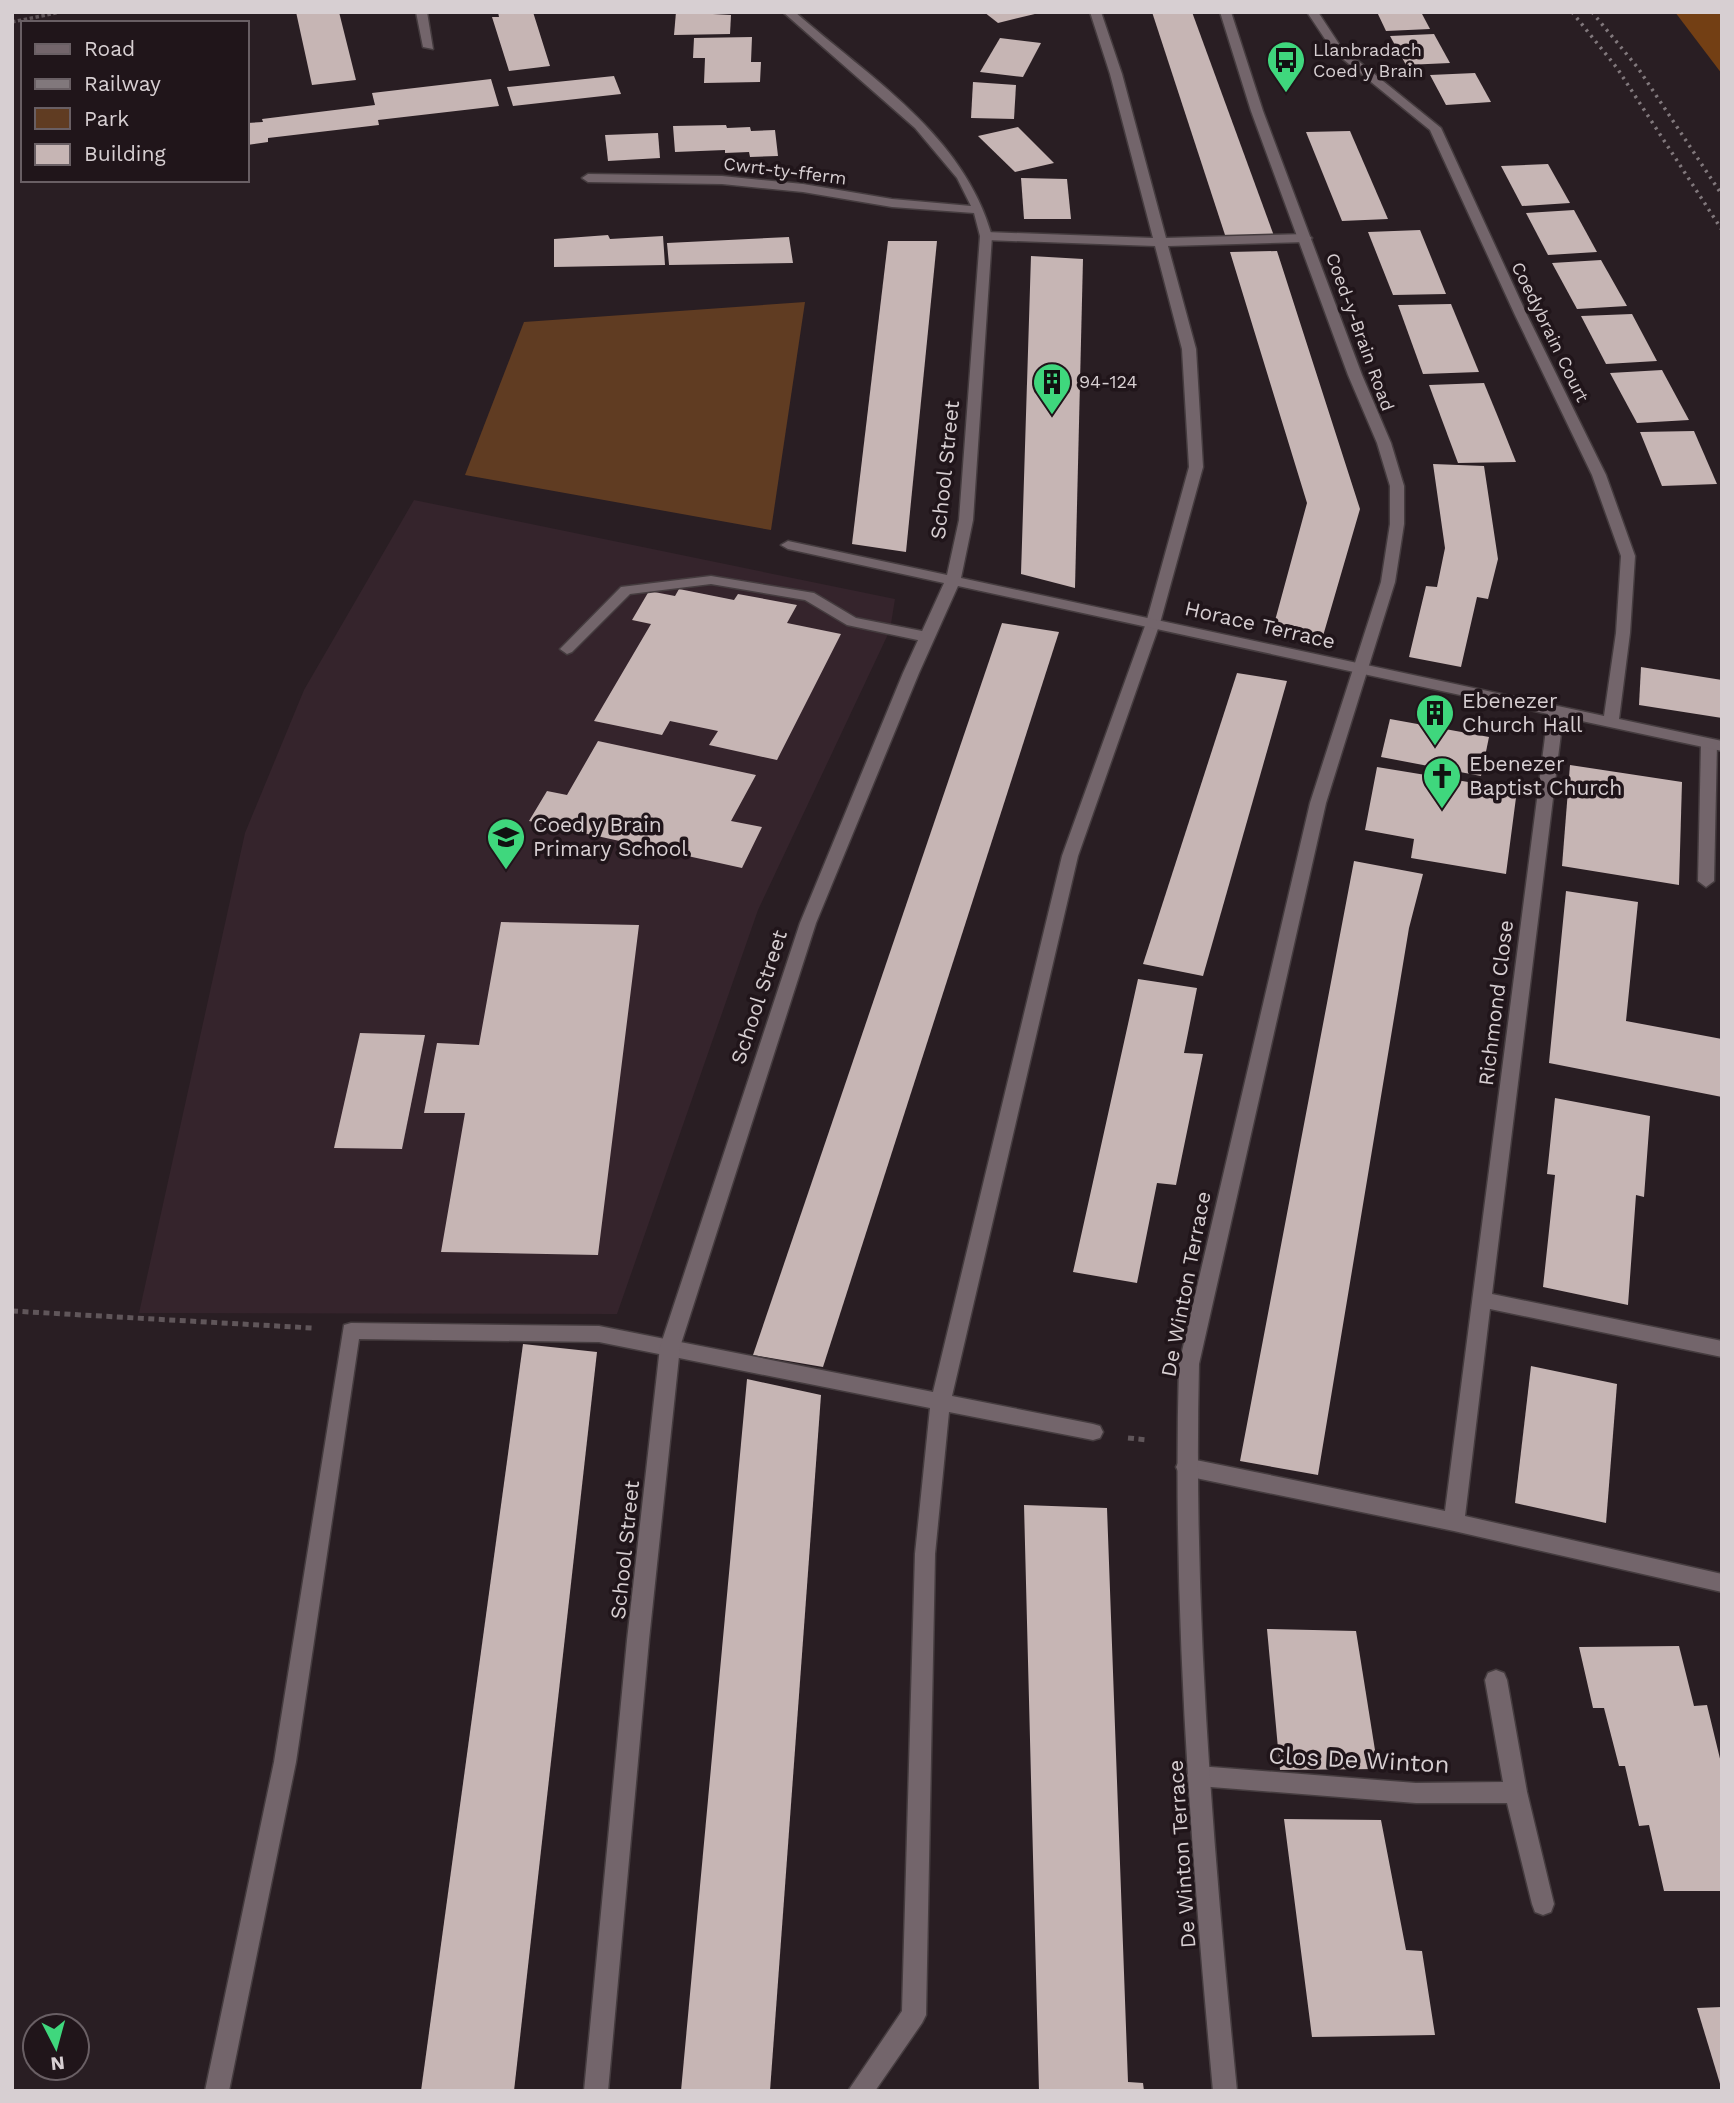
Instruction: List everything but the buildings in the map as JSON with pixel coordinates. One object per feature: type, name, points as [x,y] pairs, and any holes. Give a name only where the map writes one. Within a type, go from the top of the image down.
[{"type":"street","points":[[421,12],[429,47]]},
{"type":"street","name":"School Street","points":[[596,2091],[638,1640],[670,1347],[808,923],[953,580],[967,520],[986,236],[978,210],[957,171],[926,133],[788,12]]},
{"type":"street","points":[[860,2091],[914,2015],[925,1554],[931,1475],[941,1400],[1070,856],[1153,623],[1196,467],[1188,349],[1116,74],[1095,12]]},
{"type":"street","name":"Coed-y-Brain Road","points":[[1225,12],[1257,111],[1355,374],[1384,443],[1397,486],[1397,524],[1388,582],[1359,669]]},
{"type":"street","name":"Coedybrain Court","points":[[1312,12],[1336,49],[1435,128],[1521,315],[1599,475],[1628,556],[1623,633],[1611,724]]},
{"type":"street","name":"Cwrt-ty-fferm","points":[[588,178],[722,180],[978,210]]},
{"type":"street","points":[[986,236],[1160,243],[1306,238]]},
{"type":"street","name":"Horace Terrace","points":[[788,545],[1716,745]]},
{"type":"street","points":[[567,649],[626,590],[711,580],[808,596],[852,622],[927,637]]},
{"type":"street","name":"De Winton Terrace","points":[[1225,2091],[1198,1776],[1189,1608],[1185,1446],[1188,1364],[1318,803],[1359,669]]},
{"type":"street","name":"Richmond Close","points":[[1454,1522],[1556,712]]},
{"type":"street","points":[[1706,881],[1716,745]]},
{"type":"street","points":[[1482,1300],[1722,1349]]},
{"type":"street","points":[[217,2091],[285,1762],[351,1331],[599,1335],[941,1400],[1093,1432]]},
{"type":"street","points":[[1186,1467],[1454,1522],[1722,1583]]},
{"type":"street","points":[[1496,1680],[1516,1792],[1543,1904]]},
{"type":"street","name":"Clos De Winton","points":[[1198,1776],[1416,1793],[1516,1792]]},
{"type":"path","points":[[12,22],[61,12]]},
{"type":"path","points":[[12,1311],[351,1331]]},
{"type":"path","points":[[1093,1432],[1185,1446]]},
{"type":"shaded area","points":[[1675,12],[1722,12],[1722,74]]},
{"type":"shaded area","name":"Coed y Brain Primary School","points":[[414,500],[895,599],[890,630],[758,910],[617,1314],[139,1313],[245,833],[304,690]]},
{"type":"green space","points":[[805,302],[771,530],[465,475],[524,322]]},
{"type":"railway","points":[[1572,12],[1617,68],[1722,230]]},
{"type":"railway","points":[[1592,12],[1638,68],[1722,195]]},
{"type":"place","name":"Llanbradach Coed y Brain","points":[[1286,94]]},
{"type":"place","name":"94-124","points":[[1052,416]]},
{"type":"place","name":"Ebenezer Church Hall","points":[[1435,747]]},
{"type":"place","name":"Ebenezer Baptist Church","points":[[1442,810]]},
{"type":"place","name":"Coed y Brain Primary School","points":[[506,871]]}]
